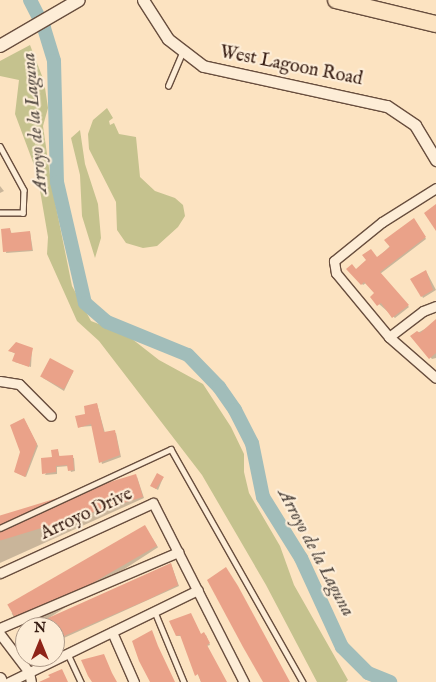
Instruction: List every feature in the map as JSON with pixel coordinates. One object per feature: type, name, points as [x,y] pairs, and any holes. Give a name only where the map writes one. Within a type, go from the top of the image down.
[{"type":"highway","points":[[336,0],[354,7],[436,24]]},
{"type":"main road","points":[[0,46],[79,0]]},
{"type":"street","name":"West Lagoon Road","points":[[143,0],[168,39],[182,52],[203,66],[220,72],[387,106],[415,126],[436,160]]},
{"type":"street","points":[[436,188],[382,222],[334,261],[336,273],[389,337],[436,378]]},
{"type":"street","points":[[389,337],[422,311],[436,306]]},
{"type":"street","points":[[0,382],[19,384],[50,416]]},
{"type":"street","name":"Arroyo Drive","points":[[0,573],[153,503],[244,682]]},
{"type":"street","points":[[0,628],[178,552]]},
{"type":"street","points":[[9,682],[198,590]]},
{"type":"street","points":[[112,632],[134,682]]},
{"type":"street","points":[[0,634],[29,672],[31,682]]},
{"type":"lane","points":[[168,86],[182,52]]},
{"type":"lane","points":[[0,146],[24,190],[23,213],[0,213]]},
{"type":"lane","points":[[0,528],[171,449],[303,682]]},
{"type":"lane","points":[[154,611],[184,682]]},
{"type":"lane","points":[[68,653],[81,682]]},
{"type":"shaded area","points":[[30,45],[44,81],[48,108],[43,126],[51,182],[72,286],[91,321],[127,335],[159,360],[203,384],[231,427],[244,454],[244,472],[249,493],[280,546],[294,585],[348,680],[346,682],[317,682],[266,585],[202,475],[99,341],[77,321],[47,254],[48,237],[37,173],[15,114],[19,80],[0,76],[0,61]]},
{"type":"shaded area","points":[[107,108],[113,118],[109,121],[110,125],[114,123],[119,134],[136,137],[140,177],[155,191],[175,198],[183,205],[185,216],[178,227],[157,246],[143,248],[126,243],[117,230],[116,202],[89,149],[88,134],[93,120]]},
{"type":"shaded area","points":[[80,130],[85,164],[98,204],[101,238],[95,258],[82,216],[80,175],[71,138]]},
{"type":"building","points":[[436,204],[436,231],[424,213]]},
{"type":"building","points":[[414,218],[426,237],[380,272],[409,305],[392,318],[381,303],[377,306],[370,297],[374,293],[364,282],[361,285],[346,269],[352,264],[356,269],[366,260],[362,255],[371,249],[377,257],[390,247],[384,240]]},
{"type":"building","points":[[10,228],[11,233],[30,231],[32,250],[3,252],[1,229]]},
{"type":"building","points":[[426,270],[433,290],[421,297],[410,279]]},
{"type":"building","points":[[436,319],[436,353],[429,359],[410,336],[417,331],[420,333]]},
{"type":"building","points":[[16,342],[33,348],[29,367],[12,361],[15,353],[8,351]]},
{"type":"building","points":[[50,358],[74,371],[64,389],[40,377]]},
{"type":"building","points":[[97,403],[104,432],[115,430],[120,455],[99,463],[91,424],[78,428],[75,416],[85,414],[84,406]]},
{"type":"building","points":[[24,418],[37,444],[25,477],[14,472],[20,452],[10,425]]},
{"type":"building","points":[[58,449],[59,456],[73,455],[74,470],[68,471],[67,465],[56,466],[56,472],[42,474],[41,458],[52,457],[51,450]]},
{"type":"building","points":[[157,473],[164,477],[156,489],[150,486]]},
{"type":"building","points":[[136,474],[143,497],[1,541],[0,516]]},
{"type":"building","points":[[145,525],[157,546],[34,617],[15,618],[7,604]]},
{"type":"building","points":[[171,563],[178,585],[147,600],[65,636],[65,617],[50,617]]},
{"type":"building","points":[[226,567],[290,682],[263,682],[243,647],[207,580]]},
{"type":"building","points":[[191,613],[201,634],[204,632],[210,643],[207,645],[227,682],[201,682],[198,674],[195,676],[180,635],[176,636],[169,621]]},
{"type":"building","points":[[152,630],[175,682],[150,682],[139,661],[132,641]]},
{"type":"building","points":[[104,654],[117,682],[92,682],[88,676],[81,660]]},
{"type":"building","points":[[62,669],[68,682],[39,682],[50,677],[48,675]]},
{"type":"waterway","name":"Arroyo de la Laguna","points":[[30,0],[44,28],[54,61],[57,182],[85,303],[107,322],[188,355],[219,387],[235,410],[252,443],[263,497],[301,558],[342,647],[368,673],[390,682]]}]
